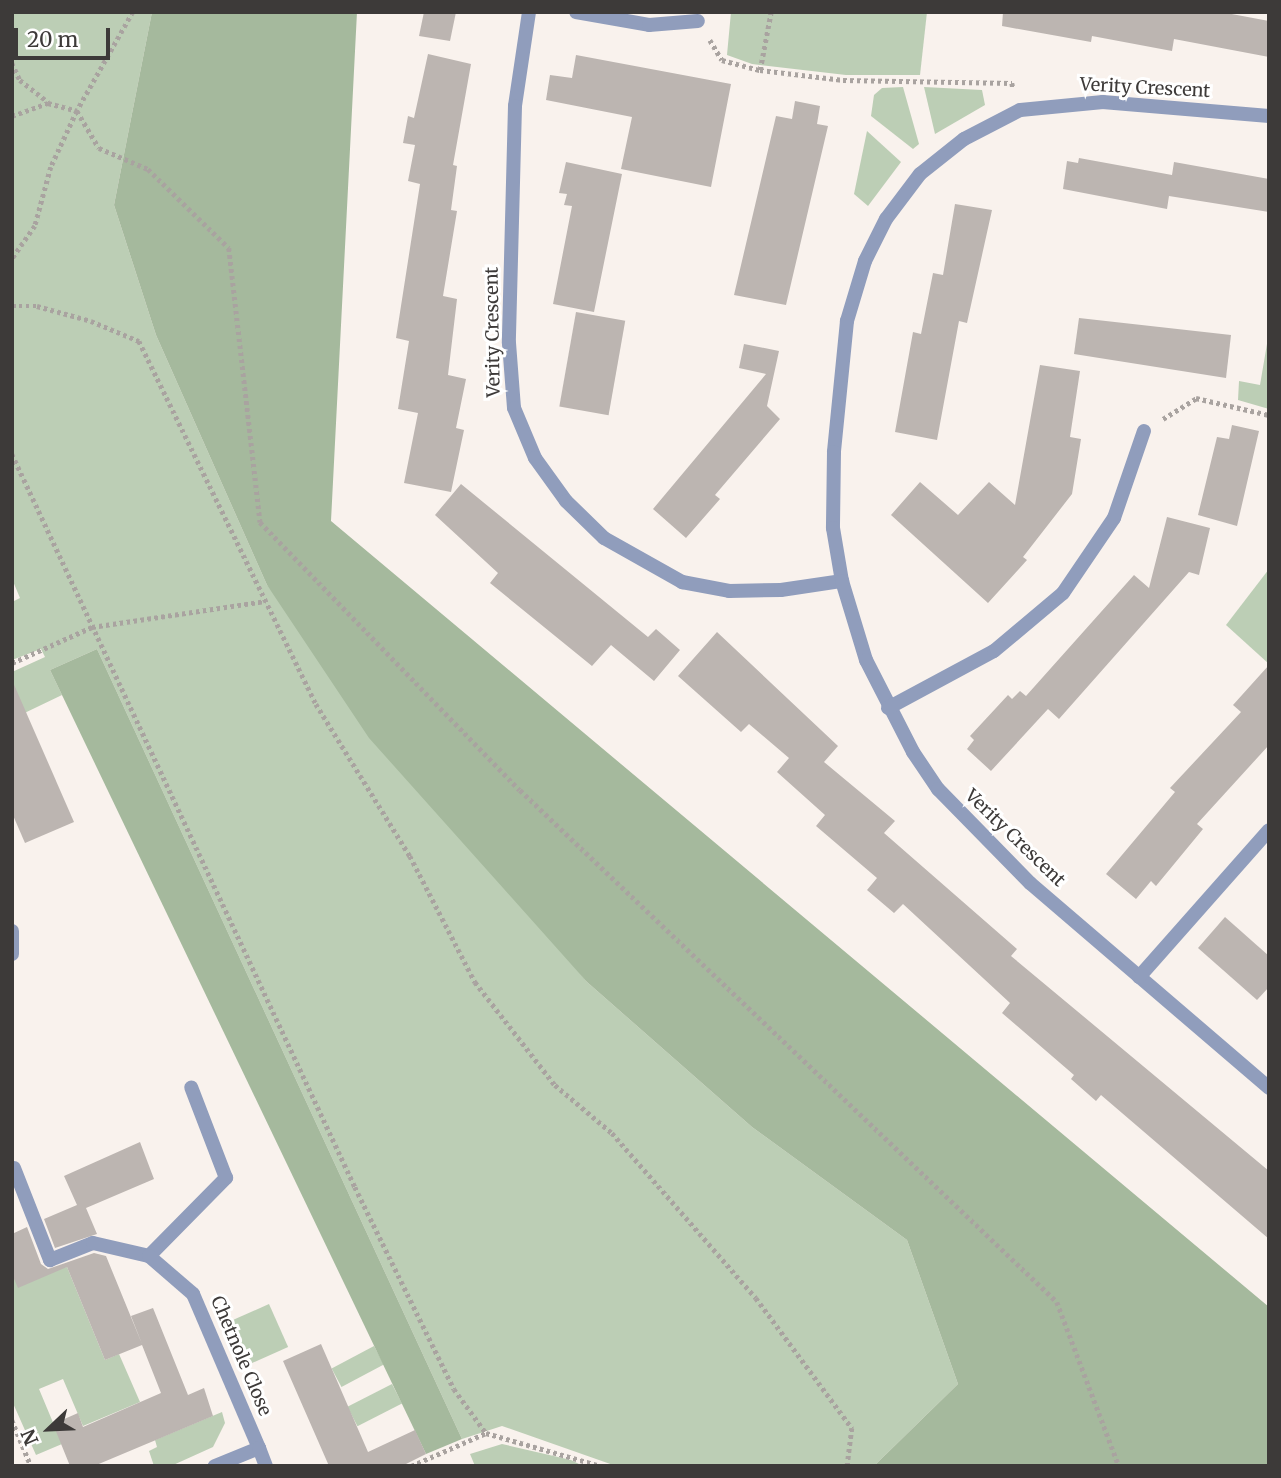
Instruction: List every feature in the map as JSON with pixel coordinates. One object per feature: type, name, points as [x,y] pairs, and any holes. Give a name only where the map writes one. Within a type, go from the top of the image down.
[{"type":"street","name":"Verity Crescent","points":[[529,12],[515,106],[509,343],[514,408],[535,458],[566,501],[604,538],[682,582],[729,591],[781,590],[842,581]]},
{"type":"street","points":[[576,12],[649,25],[698,21]]},
{"type":"street","name":"Verity Crescent","points":[[1269,116],[1103,102],[1020,110],[964,139],[920,174],[886,219],[865,261],[847,321],[834,452],[833,528],[842,581],[866,660],[888,708],[938,789],[972,826],[1139,977],[1269,1088]]},
{"type":"street","points":[[888,708],[994,651],[1063,593],[1114,518],[1144,431]]},
{"type":"street","points":[[1139,977],[1269,830]]},
{"type":"street","points":[[12,931],[12,954]]},
{"type":"street","points":[[14,1168],[50,1260],[93,1243],[149,1256],[195,1204],[226,1178],[191,1087]]},
{"type":"street","name":"Chetnole Close","points":[[149,1256],[193,1294],[266,1466]]},
{"type":"street","points":[[215,1466],[259,1448]]},
{"type":"path","points":[[12,259],[35,226],[51,167],[77,111],[133,12]]},
{"type":"path","points":[[760,70],[771,12]]},
{"type":"path","points":[[698,21],[722,60],[760,70],[843,80],[1012,83],[1020,110]]},
{"type":"path","points":[[12,63],[20,80],[48,103],[77,111],[99,148],[148,169],[229,248],[260,522],[520,790],[1056,1302],[1119,1466]]},
{"type":"path","points":[[12,116],[48,103]]},
{"type":"path","points":[[12,306],[59,312],[139,341],[316,704],[410,856],[475,982],[555,1085],[612,1133],[756,1298],[852,1429],[847,1466]]},
{"type":"path","points":[[1144,431],[1196,398],[1269,415]]},
{"type":"path","points":[[12,454],[448,1377],[469,1415],[486,1433],[601,1466]]},
{"type":"path","points":[[12,663],[92,627],[265,601]]},
{"type":"path","points":[[12,1419],[30,1464],[20,1466]]},
{"type":"path","points":[[411,1466],[486,1433]]},
{"type":"green space","points":[[12,12],[152,12],[114,205],[156,335],[267,585],[587,982],[752,1127],[907,1240],[958,1384],[874,1466],[616,1466],[502,1426],[462,1439],[97,649],[50,670],[62,695],[12,719],[12,672],[45,657],[41,649],[12,660],[12,602],[20,598],[12,579]]},
{"type":"green space","points":[[152,12],[357,12],[331,521],[1269,1307],[1269,1466],[874,1466],[958,1384],[907,1240],[752,1127],[587,982],[369,738],[267,585],[156,335],[114,205]]},
{"type":"green space","points":[[731,12],[927,12],[920,75],[846,75],[752,64],[727,55]]},
{"type":"green space","points":[[903,87],[919,144],[913,149],[871,116],[874,95],[882,88]]},
{"type":"green space","points":[[924,87],[982,90],[985,105],[935,134]]},
{"type":"green space","points":[[867,131],[901,162],[868,206],[854,194]]},
{"type":"green space","points":[[1269,332],[1269,409],[1238,400],[1239,381],[1260,385]]},
{"type":"green space","points":[[1269,569],[1269,664],[1226,625]]},
{"type":"green space","points":[[97,649],[462,1439],[426,1454],[50,670]]},
{"type":"green space","points":[[67,1267],[105,1360],[119,1354],[140,1402],[83,1426],[63,1379],[39,1389],[62,1444],[36,1455],[12,1401],[12,1274]]},
{"type":"green space","points":[[269,1304],[288,1347],[250,1364],[231,1321]]},
{"type":"green space","points":[[374,1346],[384,1365],[341,1387],[332,1369]]},
{"type":"green space","points":[[392,1384],[402,1404],[357,1426],[347,1407]]},
{"type":"green space","points":[[222,1412],[225,1423],[213,1447],[171,1466],[154,1466],[149,1451],[157,1447],[155,1440]]},
{"type":"green space","points":[[502,1444],[571,1460],[583,1466],[475,1466],[470,1454]]},
{"type":"building","points":[[424,12],[456,12],[450,41],[419,36]]},
{"type":"building","points":[[1003,12],[1221,12],[1269,21],[1269,57],[1174,39],[1172,51],[1092,36],[1091,42],[1002,26]]},
{"type":"building","points":[[428,54],[471,64],[453,165],[457,166],[451,210],[457,211],[443,296],[457,299],[448,375],[466,379],[456,428],[464,430],[451,492],[404,483],[418,413],[398,409],[409,341],[396,338],[420,184],[408,181],[415,145],[403,143],[408,116],[414,118]]},
{"type":"building","points":[[576,55],[731,84],[711,187],[621,169],[632,117],[546,100],[550,75],[572,78]]},
{"type":"building","points":[[795,101],[820,106],[817,124],[828,126],[786,305],[734,295],[776,116],[792,119]]},
{"type":"building","points":[[1079,158],[1172,175],[1174,162],[1269,179],[1269,212],[1169,196],[1167,209],[1063,189],[1067,161],[1078,163]]},
{"type":"building","points":[[566,162],[622,174],[594,312],[553,304],[572,206],[564,205],[567,194],[559,193]]},
{"type":"building","points":[[955,204],[992,210],[967,323],[959,321],[937,440],[895,432],[913,332],[921,334],[933,273],[943,275]]},
{"type":"building","points":[[576,312],[625,321],[609,415],[559,407]]},
{"type":"building","points":[[1079,318],[1231,335],[1226,378],[1074,354]]},
{"type":"building","points":[[744,344],[779,351],[767,406],[780,419],[715,495],[720,499],[686,538],[653,509],[766,374],[739,368]]},
{"type":"building","points":[[1040,365],[1080,371],[1070,437],[1081,439],[1072,494],[1023,557],[1027,560],[988,603],[891,515],[920,482],[958,515],[989,482],[1015,505]]},
{"type":"building","points":[[1232,425],[1259,431],[1237,526],[1198,515],[1217,437],[1229,439]]},
{"type":"building","points":[[461,484],[648,637],[656,629],[680,650],[654,681],[611,645],[592,666],[490,583],[498,573],[435,515]]},
{"type":"building","points":[[1167,517],[1210,528],[1199,575],[1189,572],[1059,719],[1048,709],[991,771],[967,749],[974,740],[970,736],[1008,695],[1012,699],[1020,691],[1026,696],[1134,575],[1149,588]]},
{"type":"building","points":[[717,632],[838,746],[824,762],[895,821],[884,833],[1017,949],[1011,956],[1269,1171],[1269,1239],[1101,1095],[1096,1101],[1071,1079],[1074,1075],[1002,1013],[1010,1003],[903,904],[894,913],[867,890],[877,878],[816,826],[825,815],[777,772],[789,758],[749,724],[741,732],[678,676]]},
{"type":"building","points":[[1269,665],[1269,745],[1197,824],[1203,829],[1156,886],[1151,881],[1136,899],[1106,874],[1175,792],[1170,788],[1241,712],[1233,705]]},
{"type":"building","points":[[12,680],[74,822],[25,843],[12,813]]},
{"type":"building","points":[[1225,917],[1269,956],[1269,987],[1257,1000],[1198,948]]},
{"type":"building","points":[[140,1142],[154,1179],[86,1208],[97,1234],[55,1248],[44,1219],[77,1205],[64,1176]]},
{"type":"building","points":[[27,1227],[41,1264],[48,1269],[94,1253],[106,1256],[142,1344],[131,1316],[153,1308],[188,1395],[204,1388],[213,1416],[94,1466],[70,1466],[53,1424],[78,1413],[83,1427],[161,1393],[142,1345],[105,1360],[67,1267],[18,1288],[12,1274],[12,1234]]},
{"type":"building","points":[[321,1344],[368,1452],[415,1430],[426,1454],[402,1466],[329,1466],[283,1361]]}]
